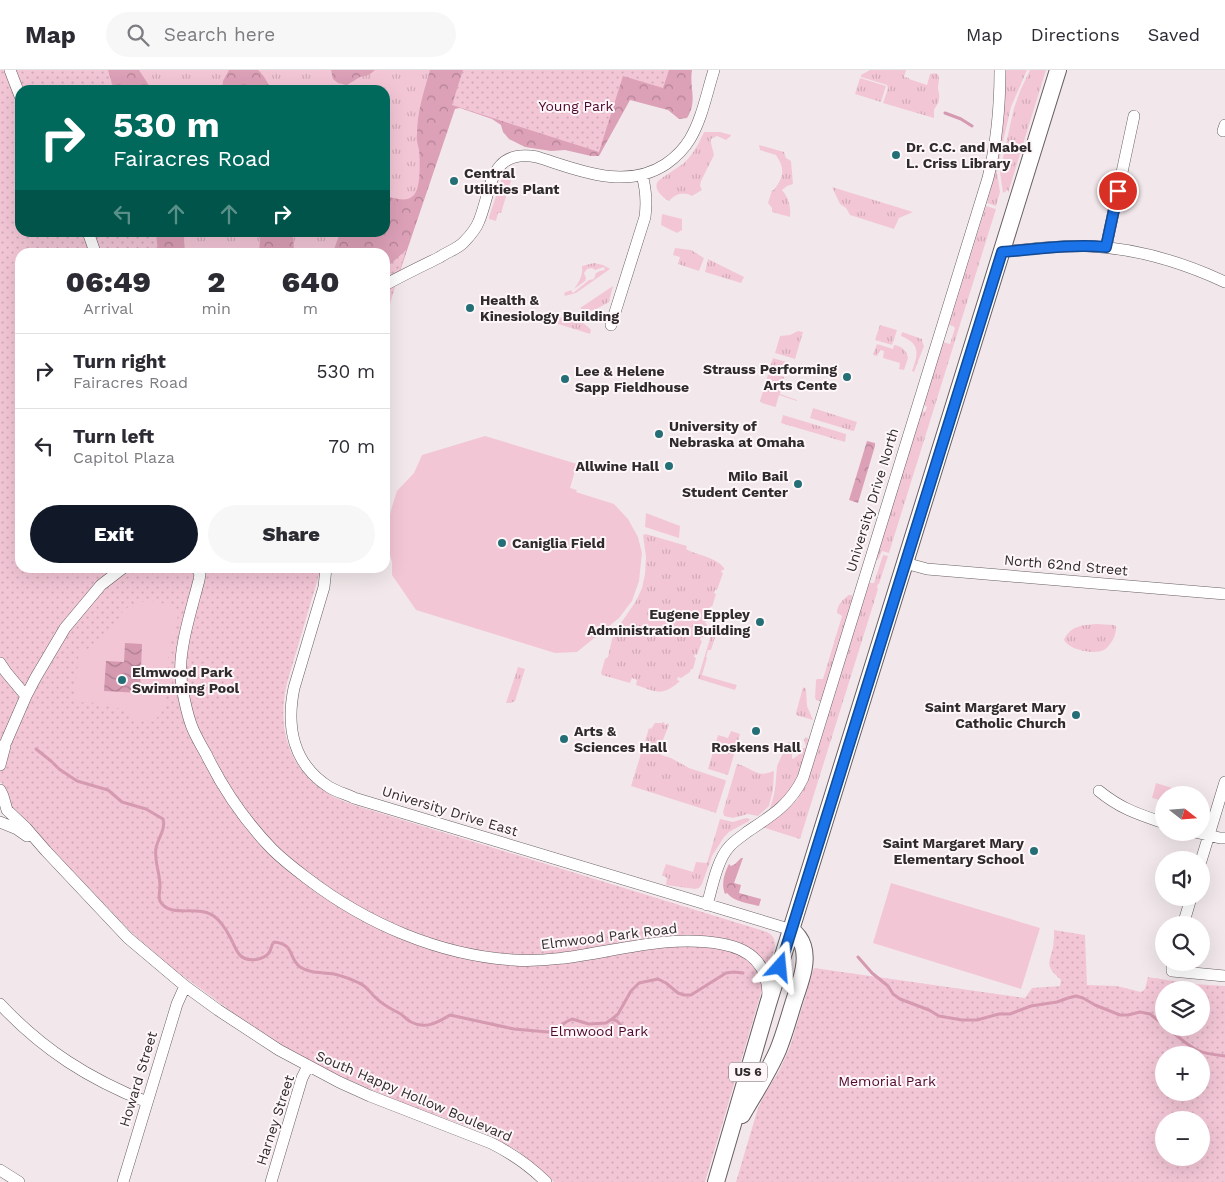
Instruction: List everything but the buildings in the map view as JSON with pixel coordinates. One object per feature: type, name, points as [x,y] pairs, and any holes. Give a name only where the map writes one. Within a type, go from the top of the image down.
[{"type":"highway","name":"US 6","points":[[716,1182],[768,1004],[1058,70]]},
{"type":"highway","points":[[729,1139],[771,1065],[799,984],[804,961],[803,945],[800,937],[792,930]]},
{"type":"street","points":[[10,70],[16,85]]},
{"type":"street","points":[[390,282],[464,242],[478,223],[494,173],[500,166],[512,158],[528,155],[596,175],[624,178],[642,175],[670,161],[690,139],[700,116],[714,70]]},
{"type":"street","name":"University Drive North","points":[[707,905],[718,867],[729,847],[782,807],[798,788],[802,778],[988,178],[997,131],[1000,70]]},
{"type":"street","points":[[1106,247],[1134,116]]},
{"type":"street","points":[[611,325],[645,216],[646,191],[642,175]]},
{"type":"street","points":[[1002,252],[1066,246],[1106,247],[1142,253],[1181,264],[1225,282]]},
{"type":"street","name":"North 62nd Street","points":[[905,563],[927,569],[1225,594]]},
{"type":"street","points":[[0,765],[3,747],[26,696],[65,628],[101,586],[117,573]]},
{"type":"street","name":"Elmwood Park Road","points":[[200,573],[186,630],[180,677],[192,727],[213,769],[233,802],[274,851],[306,878],[337,900],[399,932],[446,948],[494,958],[539,961],[561,959],[663,942],[706,942],[732,946],[751,955],[758,961],[766,976],[768,1004]]},
{"type":"street","name":"University Drive East","points":[[325,573],[324,587],[290,704],[290,718],[294,742],[304,762],[311,772],[329,787],[354,798],[792,930]]},
{"type":"street","points":[[0,663],[26,696]]},
{"type":"street","points":[[1210,830],[1225,782]]},
{"type":"street","points":[[1099,791],[1111,801],[1130,811],[1155,820]]},
{"type":"street","points":[[0,813],[4,806],[1,792]]},
{"type":"street","name":"South Happy Hollow Boulevard","points":[[1,792],[7,810],[128,938],[185,986],[247,1030],[308,1066],[370,1096],[491,1143],[517,1158],[546,1182]]},
{"type":"street","points":[[0,822],[17,829],[46,851]]},
{"type":"street","points":[[1210,836],[1225,838]]},
{"type":"street","points":[[1196,971],[1225,976]]},
{"type":"street","name":"Howard Street","points":[[123,1182],[176,1004],[185,986]]},
{"type":"street","points":[[0,1004],[31,1034],[58,1056],[86,1074],[117,1090],[147,1102]]},
{"type":"street","name":"Harney Street","points":[[271,1182],[302,1078],[308,1066]]},
{"type":"street","points":[[0,1170],[19,1182]]},
{"type":"green space","name":"Elmwood Park","points":[[0,70],[108,70],[112,85],[15,85],[15,237],[156,237],[158,248],[15,248],[15,573],[320,573],[287,683],[283,714],[288,744],[294,758],[302,771],[313,782],[332,796],[354,805],[771,934],[775,946],[705,1182],[554,1182],[518,1151],[483,1132],[403,1103],[349,1080],[298,1055],[247,1023],[175,970],[130,931],[29,825],[13,811],[0,782]]},
{"type":"green space","points":[[65,70],[139,70],[149,85],[67,85]]},
{"type":"green space","points":[[108,70],[463,70],[406,250],[390,252],[390,248],[158,248],[156,237],[390,237],[390,85],[112,85]]},
{"type":"green space","points":[[229,70],[258,70],[269,85],[223,85]]},
{"type":"green space","points":[[331,70],[375,70],[369,75],[360,77],[347,85],[338,83],[333,79]]},
{"type":"green space","points":[[430,70],[692,70],[693,100],[687,118],[679,119],[668,110],[630,100],[599,156],[565,150],[551,151],[525,147],[509,139],[503,132],[501,125],[492,119],[460,108],[455,109],[400,271],[390,276],[390,248],[334,248],[339,237],[390,237],[390,197],[408,199],[414,195],[418,186],[420,167],[417,138],[421,102]]},
{"type":"green space","name":"Young Park","points":[[463,70],[669,70],[663,88],[623,76],[599,152],[452,105]]},
{"type":"green space","points":[[870,70],[906,70],[904,77],[927,85],[930,74],[938,75],[939,98],[934,110],[934,118],[883,103],[888,88],[887,85],[861,77],[861,75]]},
{"type":"green space","points":[[1005,70],[1027,70],[1011,107],[1002,146],[997,172],[1000,192],[996,206],[987,203],[1001,137]]},
{"type":"green space","points":[[1030,70],[1046,70],[1008,193],[1008,190],[1003,193],[1000,172],[1011,121],[1020,91]]},
{"type":"green space","points":[[860,78],[886,86],[881,102],[855,94]]},
{"type":"green space","points":[[704,132],[720,132],[731,136],[726,140],[717,136],[711,139],[714,155],[701,181],[700,186],[702,190],[692,196],[679,194],[669,201],[658,191],[657,183],[688,159]]},
{"type":"green space","points":[[759,145],[784,152],[786,158],[791,161],[793,184],[782,190],[789,203],[790,217],[772,212],[772,208],[768,203],[772,190],[780,181],[782,169],[776,155],[760,150]]},
{"type":"green space","points":[[503,175],[512,177],[501,213],[498,213],[496,221],[489,219],[489,217]]},
{"type":"green space","points":[[832,187],[913,212],[899,218],[894,229],[850,215],[846,208],[840,204]]},
{"type":"green space","points":[[986,206],[996,209],[889,553],[882,551],[878,560],[876,559],[922,411],[925,412],[927,407],[924,405],[943,342],[950,344],[955,328],[949,325]]},
{"type":"green space","points":[[662,214],[682,219],[682,230],[677,233],[661,225]]},
{"type":"green space","points":[[101,237],[184,237],[185,248],[107,248]]},
{"type":"green space","points":[[259,237],[293,237],[294,248],[259,248]]},
{"type":"green space","points":[[675,248],[691,250],[704,258],[699,271],[678,264],[680,257],[673,255]]},
{"type":"green space","points":[[406,250],[390,304],[390,264]]},
{"type":"green space","points":[[708,259],[744,277],[741,283],[705,272]]},
{"type":"green space","points":[[594,263],[610,269],[576,293],[565,296],[564,293],[571,290],[573,293],[589,280],[594,279],[596,273],[605,270],[604,267],[595,270],[592,268],[587,269],[584,273],[585,281],[574,289],[581,276],[582,266]]},
{"type":"green space","points":[[613,286],[609,302],[588,311],[580,308]]},
{"type":"green space","points":[[562,317],[574,319],[585,324],[591,330],[590,334],[549,321]]},
{"type":"green space","points":[[880,325],[897,330],[892,345],[875,340]]},
{"type":"green space","points":[[798,331],[803,332],[795,359],[775,353],[780,336],[790,335]]},
{"type":"green space","points":[[902,332],[922,339],[924,346],[914,372],[912,371],[916,359],[915,346],[912,342],[901,336]]},
{"type":"green space","points":[[877,344],[893,349],[894,345],[904,349],[908,358],[904,370],[899,369],[900,363],[883,358],[884,351],[880,350],[877,356],[873,355]]},
{"type":"green space","points":[[773,358],[786,362],[781,376],[784,377],[780,394],[797,401],[779,395],[775,407],[760,401]]},
{"type":"green space","points":[[813,408],[857,422],[854,431],[810,418]]},
{"type":"green space","points":[[783,415],[846,434],[845,442],[781,423]]},
{"type":"green space","points":[[485,436],[577,464],[570,488],[577,490],[576,492],[614,504],[628,519],[638,537],[642,553],[639,581],[632,601],[619,618],[577,652],[555,653],[416,610],[392,575],[390,515],[397,491],[414,473],[422,455]]},
{"type":"green space","points":[[867,441],[875,443],[875,446],[858,503],[849,500]]},
{"type":"green space","points":[[646,513],[680,526],[679,538],[645,527]]},
{"type":"green space","points":[[646,534],[687,546],[686,549],[717,561],[724,568],[721,572],[723,573],[717,590],[714,593],[716,594],[712,607],[710,606],[711,610],[708,621],[705,623],[707,624],[703,638],[701,637],[700,640],[702,641],[697,655],[695,654],[694,657],[696,658],[693,669],[681,678],[678,677],[677,680],[680,681],[674,686],[659,692],[636,685],[637,680],[632,678],[630,683],[602,675],[601,673],[605,659],[608,657],[612,639],[642,588],[646,557],[643,535]]},
{"type":"green space","points":[[883,555],[888,556],[800,839],[764,828],[781,816],[797,800],[808,781],[869,583],[874,583]]},
{"type":"green space","points":[[849,595],[852,595],[852,600],[821,701],[818,701],[815,698],[816,680],[823,679],[842,616],[837,613],[838,607]]},
{"type":"green space","name":"Elmwood Park Swimming Pool","points":[[150,601],[170,605],[175,608],[178,617],[169,646],[166,702],[161,714],[152,722],[143,721],[132,716],[126,705],[119,704],[119,708],[112,708],[112,704],[108,704],[107,707],[101,707],[101,703],[75,702],[79,650],[93,650],[122,617],[122,612],[135,604]]},
{"type":"green space","points":[[1096,624],[1116,626],[1113,640],[1104,650],[1095,652],[1082,651],[1067,644],[1064,640],[1073,629]]},
{"type":"green space","points":[[717,631],[711,650],[708,650],[702,675],[737,685],[735,690],[698,678],[712,632]]},
{"type":"green space","points":[[518,667],[525,669],[515,701],[506,703]]},
{"type":"green space","points":[[803,687],[806,689],[807,706],[813,720],[796,715]]},
{"type":"green space","points":[[664,722],[665,725],[668,723],[669,725],[660,747],[661,755],[689,768],[726,781],[716,813],[631,786],[649,728],[651,729],[655,723]]},
{"type":"green space","points":[[731,731],[740,734],[728,775],[708,769],[718,735],[728,738]]},
{"type":"green space","points":[[806,737],[809,739],[793,784],[782,799],[770,809],[775,790],[777,766],[788,742],[802,746],[799,752],[792,754],[793,759],[805,748],[804,740]]},
{"type":"green space","points":[[737,764],[763,774],[774,772],[773,790],[769,806],[758,816],[748,814],[733,818],[724,816],[723,812]]},
{"type":"green space","points":[[1155,787],[1155,799],[1152,798]]},
{"type":"green space","points":[[746,818],[750,819],[749,821],[729,832],[724,837],[712,856],[699,888],[666,885],[667,878],[662,875],[666,864],[693,872],[696,862],[707,863],[720,819],[733,822]]},
{"type":"green space","points":[[743,858],[734,883],[741,885],[739,893],[761,899],[759,906],[737,900],[727,893],[725,894],[723,883],[727,868],[729,864],[731,866],[735,864]]},
{"type":"green space","points":[[891,883],[1040,928],[1021,989],[873,943]]},
{"type":"green space","name":"Memorial Park","points":[[1054,930],[1085,935],[1087,985],[1117,986],[1141,992],[1145,989],[1148,977],[1174,981],[1155,981],[1155,1036],[1210,1036],[1210,985],[1225,986],[1225,1182],[736,1182],[758,1108],[790,1047],[814,968],[1025,998],[1032,988],[1060,986],[1061,980],[1050,968]]},
{"type":"water","points":[[125,643],[142,644],[140,693],[104,691],[106,661],[124,662]]},
{"type":"waterway","points":[[945,113],[961,119],[972,126]]},
{"type":"waterway","points":[[36,749],[59,769],[77,781],[108,790],[122,802],[146,809],[163,819],[164,823],[156,848],[156,862],[160,881],[159,899],[164,906],[176,910],[204,912],[213,916],[219,920],[236,950],[245,958],[252,960],[264,957],[269,954],[274,942],[281,943],[288,948],[300,967],[312,972],[330,973],[362,984],[381,1002],[416,1024],[432,1024],[450,1015],[514,1029],[548,1032],[555,1030],[572,1019],[589,1024],[606,1023],[618,1014],[631,991],[639,983],[658,979],[678,993],[691,995],[726,973],[743,973]]},
{"type":"waterway","points":[[858,957],[872,973],[888,986],[893,994],[939,1016],[962,1020],[977,1020],[999,1014],[1010,1014],[1031,1006],[1057,1002],[1076,996],[1120,1015],[1140,1012],[1150,1014],[1155,1018]]},
{"type":"waterway","points":[[612,1019],[621,1025]]},
{"type":"waterway","points":[[1177,1036],[1197,1050],[1225,1056]]},
{"type":"place","name":"Dr. C.C. and Mabel L. Criss Library","points":[[896,155]]},
{"type":"place","name":"Central Utilities Plant","points":[[454,181]]},
{"type":"place","name":"Health & Kinesiology Building","points":[[470,308]]},
{"type":"place","name":"Strauss Performing Arts Cente","points":[[847,377]]},
{"type":"place","name":"Lee & Helene Sapp Fieldhouse","points":[[565,379]]},
{"type":"place","name":"University of Nebraska at Omaha","points":[[659,434]]},
{"type":"place","name":"Allwine Hall","points":[[669,466]]},
{"type":"place","name":"Milo Bail Student Center","points":[[798,484]]},
{"type":"place","name":"Caniglia Field","points":[[502,543]]},
{"type":"place","name":"Eugene Eppley Administration Building","points":[[760,622]]},
{"type":"place","name":"Elmwood Park Swimming Pool","points":[[122,680]]},
{"type":"place","name":"Saint Margaret Mary Catholic Church","points":[[1076,715]]},
{"type":"place","name":"Roskens Hall","points":[[756,731]]},
{"type":"place","name":"Arts & Sciences Hall","points":[[564,739]]},
{"type":"place","name":"Saint Margaret Mary Elementary School","points":[[1034,851]]},
{"type":"route","points":[[780,967],[1002,252],[1066,246],[1106,247],[1118,191]]}]
